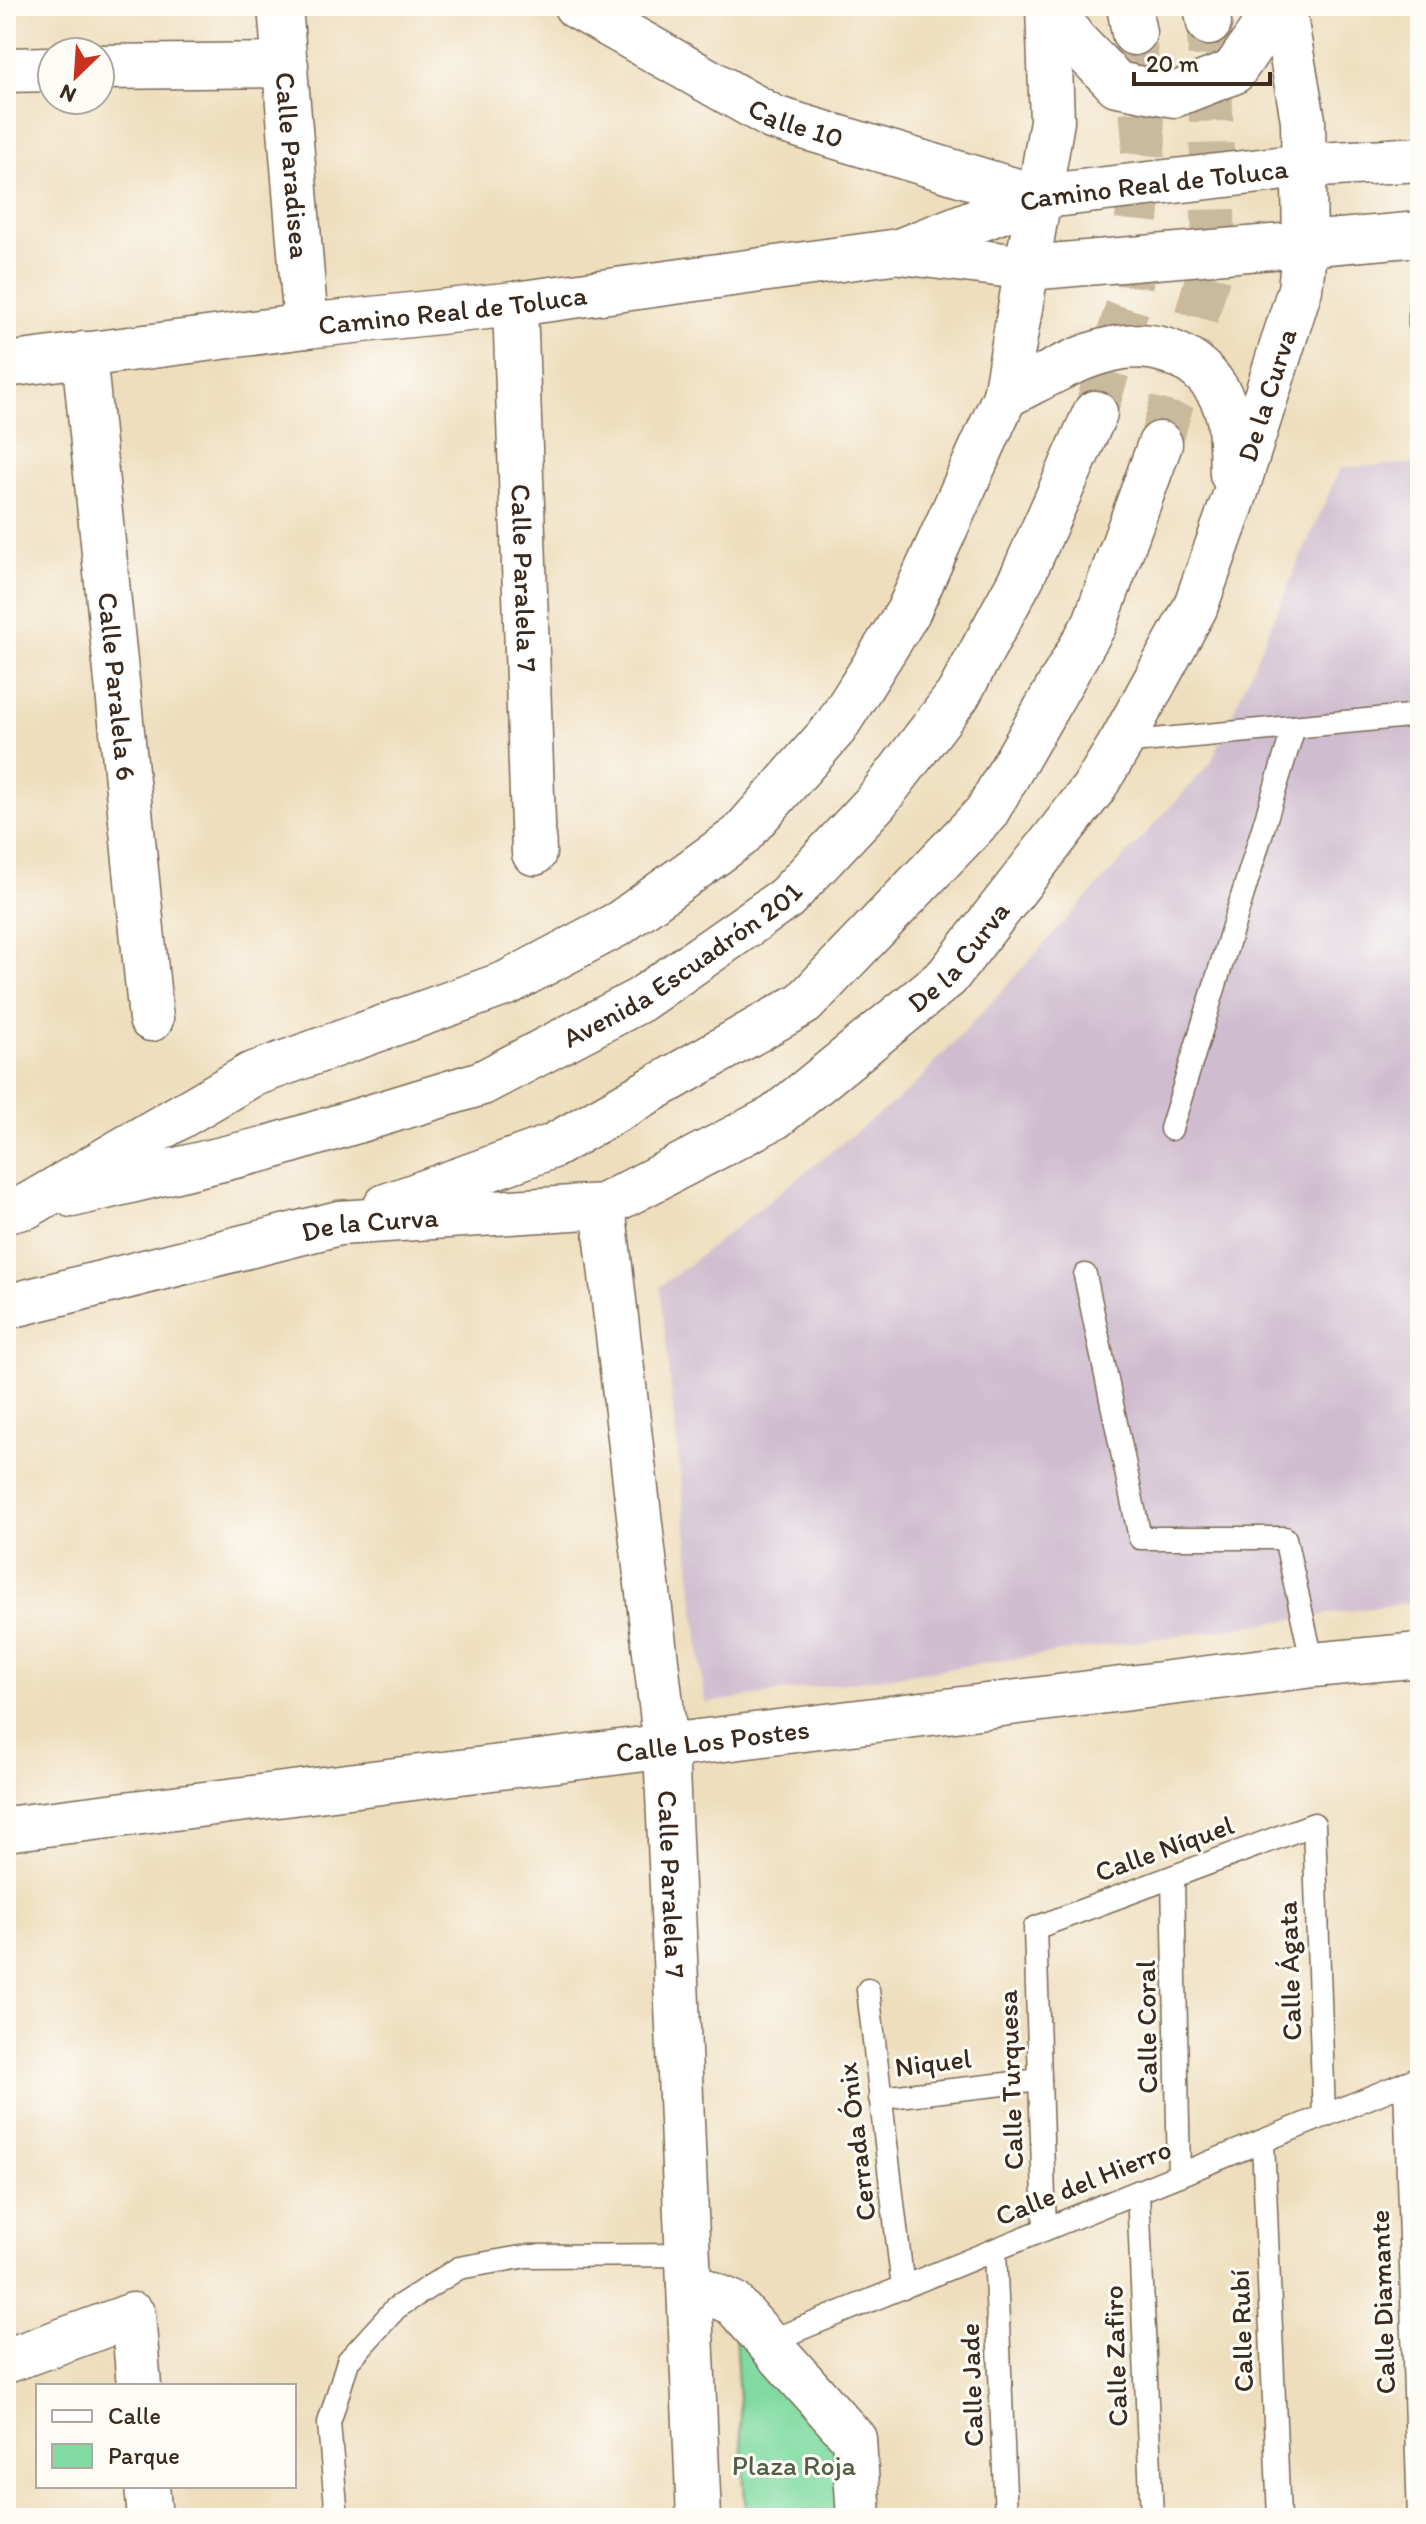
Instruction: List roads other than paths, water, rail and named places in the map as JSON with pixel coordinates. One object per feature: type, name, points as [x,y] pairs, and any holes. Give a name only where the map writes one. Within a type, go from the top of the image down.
[{"type":"street","name":"Calle Paradisea","points":[[280,6],[306,326]]},
{"type":"street","name":"Calle 10","points":[[576,6],[774,118],[1037,197]]},
{"type":"street","points":[[16,1208],[251,1075],[507,983],[620,923],[740,836],[835,728],[908,612],[1005,396],[1052,121],[1049,6]]},
{"type":"street","points":[[1049,6],[1074,40],[1117,84],[1174,95],[1233,72],[1264,27],[1271,6]]},
{"type":"street","name":"De la Curva","points":[[6,1307],[339,1223],[603,1206],[775,1117],[947,977],[1093,789],[1121,743],[1195,608],[1233,501],[1300,289],[1305,244],[1303,120],[1283,6]]},
{"type":"street","points":[[116,67],[286,65]]},
{"type":"street","points":[[6,70],[36,69]]},
{"type":"street","name":"Camino Real de Toluca","points":[[6,365],[306,326],[515,304],[899,251],[1037,197],[1303,166],[1420,159]]},
{"type":"street","name":"Camino Real de Toluca","points":[[899,251],[1028,268],[1420,234]]},
{"type":"street","name":"Calle Paralela 7","points":[[515,304],[534,853]]},
{"type":"street","points":[[1005,396],[1095,352],[1126,345],[1161,349],[1182,357],[1206,374],[1229,419],[1233,501]]},
{"type":"street","name":"Calle Paralela 6","points":[[84,354],[151,1019]]},
{"type":"street","name":"Avenida Escuadrón 201","points":[[16,1208],[268,1148],[482,1083],[640,1000],[786,898],[876,802],[958,695],[1023,575],[1095,413]]},
{"type":"street","points":[[339,1223],[553,1146],[804,1003],[986,813],[1095,623],[1160,444]]},
{"type":"street","name":"Calle Paralela 7","points":[[603,1206],[666,1747],[699,2518]]},
{"type":"street","name":"Calle Los Postes","points":[[6,1829],[1313,1665],[1420,1655]]},
{"type":"street","points":[[688,2269],[733,2303],[854,2439],[859,2518]]},
{"type":"street","points":[[6,2361],[133,2315],[139,2384]]},
{"type":"street","points":[[147,2488],[150,2518]]},
{"type":"lane","points":[[1420,306],[1420,322]]},
{"type":"lane","points":[[1121,743],[1420,715]]},
{"type":"lane","points":[[1171,1129],[1294,727]]},
{"type":"lane","points":[[1085,1275],[1140,1538],[1285,1538],[1313,1665]]},
{"type":"lane","name":"Calle Níquel","points":[[1035,1928],[1314,1824]]},
{"type":"lane","name":"Calle Ágata","points":[[1314,1824],[1324,2116]]},
{"type":"lane","name":"Calle Coral","points":[[1173,1878],[1179,2175]]},
{"type":"lane","name":"Calle Turquesa","points":[[1035,1928],[1045,2229]]},
{"type":"lane","name":"Cerrada Ónix","points":[[868,1990],[903,2288]]},
{"type":"lane","name":"Niquel","points":[[880,2098],[1040,2080]]},
{"type":"lane","name":"Calle del Hierro","points":[[768,2342],[1412,2080]]},
{"type":"lane","name":"Calle Diamante","points":[[1412,2080],[1419,2518]]},
{"type":"lane","name":"Calle Rubí","points":[[1263,2141],[1279,2518]]},
{"type":"lane","name":"Calle Zafiro","points":[[1138,2192],[1152,2518]]},
{"type":"lane","name":"Calle Jade","points":[[995,2250],[1006,2518]]},
{"type":"lane","points":[[337,2518],[329,2423],[348,2361],[396,2308],[459,2268],[527,2256],[688,2269]]},
{"type":"tunnel","points":[[1160,444],[1214,255],[1209,23]]},
{"type":"tunnel","points":[[1095,413],[1130,298],[1144,141],[1134,33]]},
{"type":"park label","name":"Plaza Roja","points":[[794,2465]]}]
